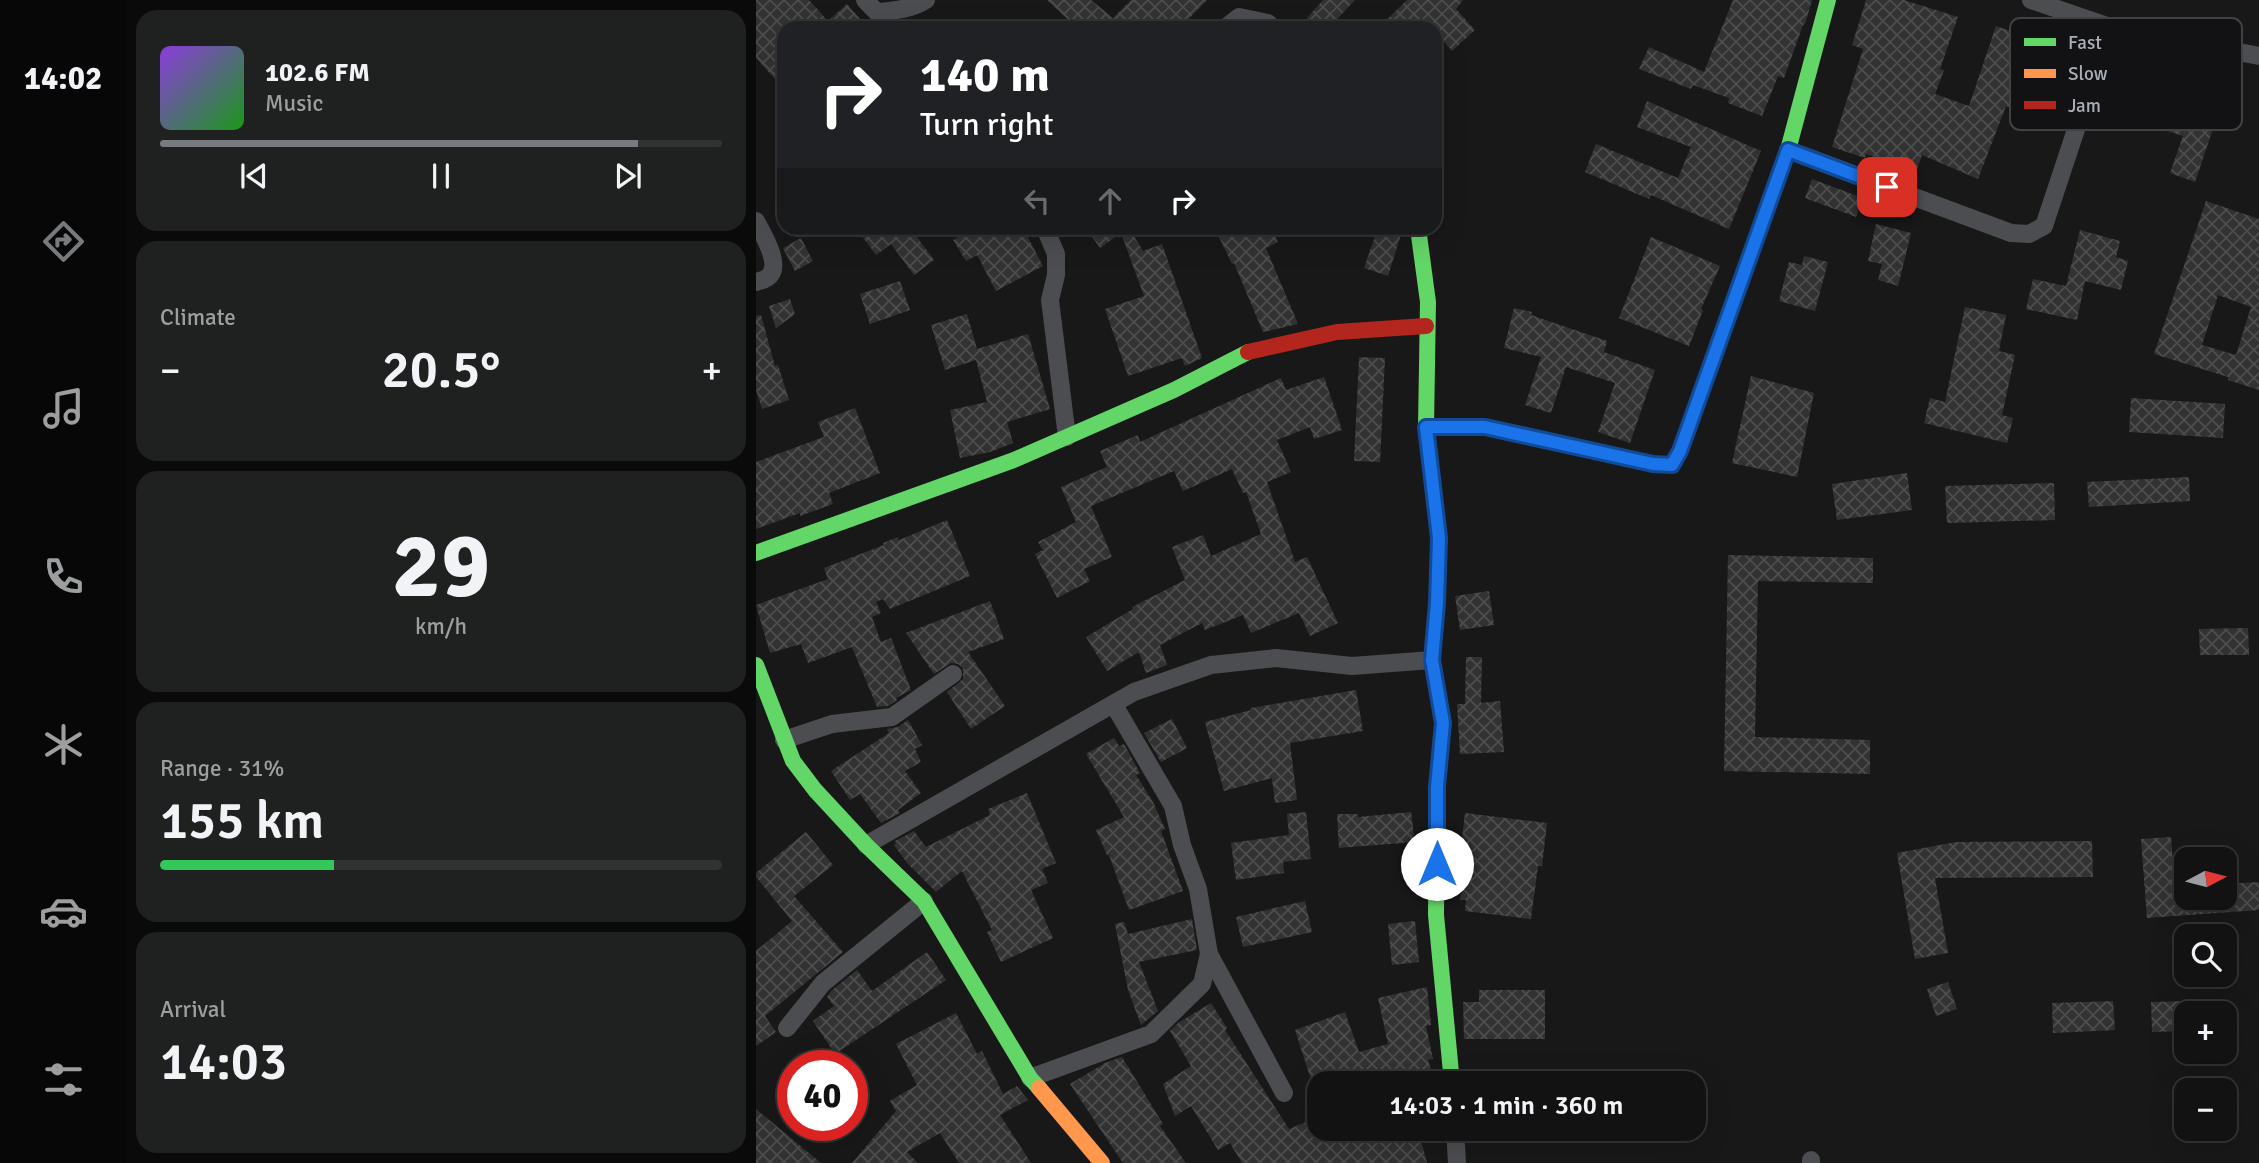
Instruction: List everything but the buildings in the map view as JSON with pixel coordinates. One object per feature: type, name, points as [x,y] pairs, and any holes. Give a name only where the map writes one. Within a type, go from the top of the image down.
[{"type":"street","points":[[871,6],[897,11],[926,0]]},
{"type":"street","points":[[1426,427],[1485,427],[1653,464],[1672,465],[1680,451],[1788,150],[1828,0]]},
{"type":"street","points":[[2031,0],[2084,18]]},
{"type":"street","points":[[871,6],[885,21]]},
{"type":"street","points":[[1234,21],[1239,17],[1258,21]]},
{"type":"street","points":[[1788,150],[2011,233],[2029,234],[2044,226],[2076,130]]},
{"type":"street","points":[[756,221],[774,262],[768,278],[756,282]]},
{"type":"street","points":[[1048,235],[1056,254],[1056,275],[1050,300],[1068,437]]},
{"type":"street","points":[[1419,235],[1428,302],[1426,427],[1439,538],[1432,660],[1443,723],[1437,787],[1436,915],[1451,1071]]},
{"type":"street","points":[[756,553],[939,488],[1068,437],[1174,390],[1250,351],[1337,332],[1426,326]]},
{"type":"street","points":[[866,845],[1134,692],[1210,665],[1276,658],[1352,666],[1432,660]]},
{"type":"street","points":[[756,665],[793,761],[815,790],[866,845],[924,901],[1030,1077],[1102,1163]]},
{"type":"street","points":[[784,740],[832,724],[892,717],[953,674]]},
{"type":"street","points":[[1114,705],[1173,806],[1182,845],[1198,889],[1209,954],[1284,1093]]},
{"type":"street","points":[[787,1028],[823,983],[924,901]]},
{"type":"street","points":[[1030,1077],[1152,1034],[1202,984],[1209,954]]},
{"type":"street","points":[[1456,1141],[1457,1163]]},
{"type":"traffic: fast","points":[[1426,427],[1485,427],[1653,464],[1672,465],[1680,451],[1788,150],[1828,0]]},
{"type":"traffic: fast","points":[[1419,235],[1428,302],[1426,427],[1439,538],[1432,660],[1443,723],[1437,787],[1436,915],[1451,1071]]},
{"type":"traffic: fast","points":[[756,553],[1014,460],[1174,390],[1248,352]]},
{"type":"traffic: fast","points":[[756,665],[793,761],[815,790],[866,845],[924,901],[1030,1078],[1039,1088]]},
{"type":"traffic: slow","points":[[1039,1088],[1102,1163]]},
{"type":"traffic: jam","points":[[1248,352],[1337,332],[1426,326]]},
{"type":"route","points":[[1437,864],[1437,787],[1443,723],[1432,660],[1439,538],[1426,427],[1485,427],[1653,464],[1672,465],[1680,451],[1788,150],[1887,187]]}]
